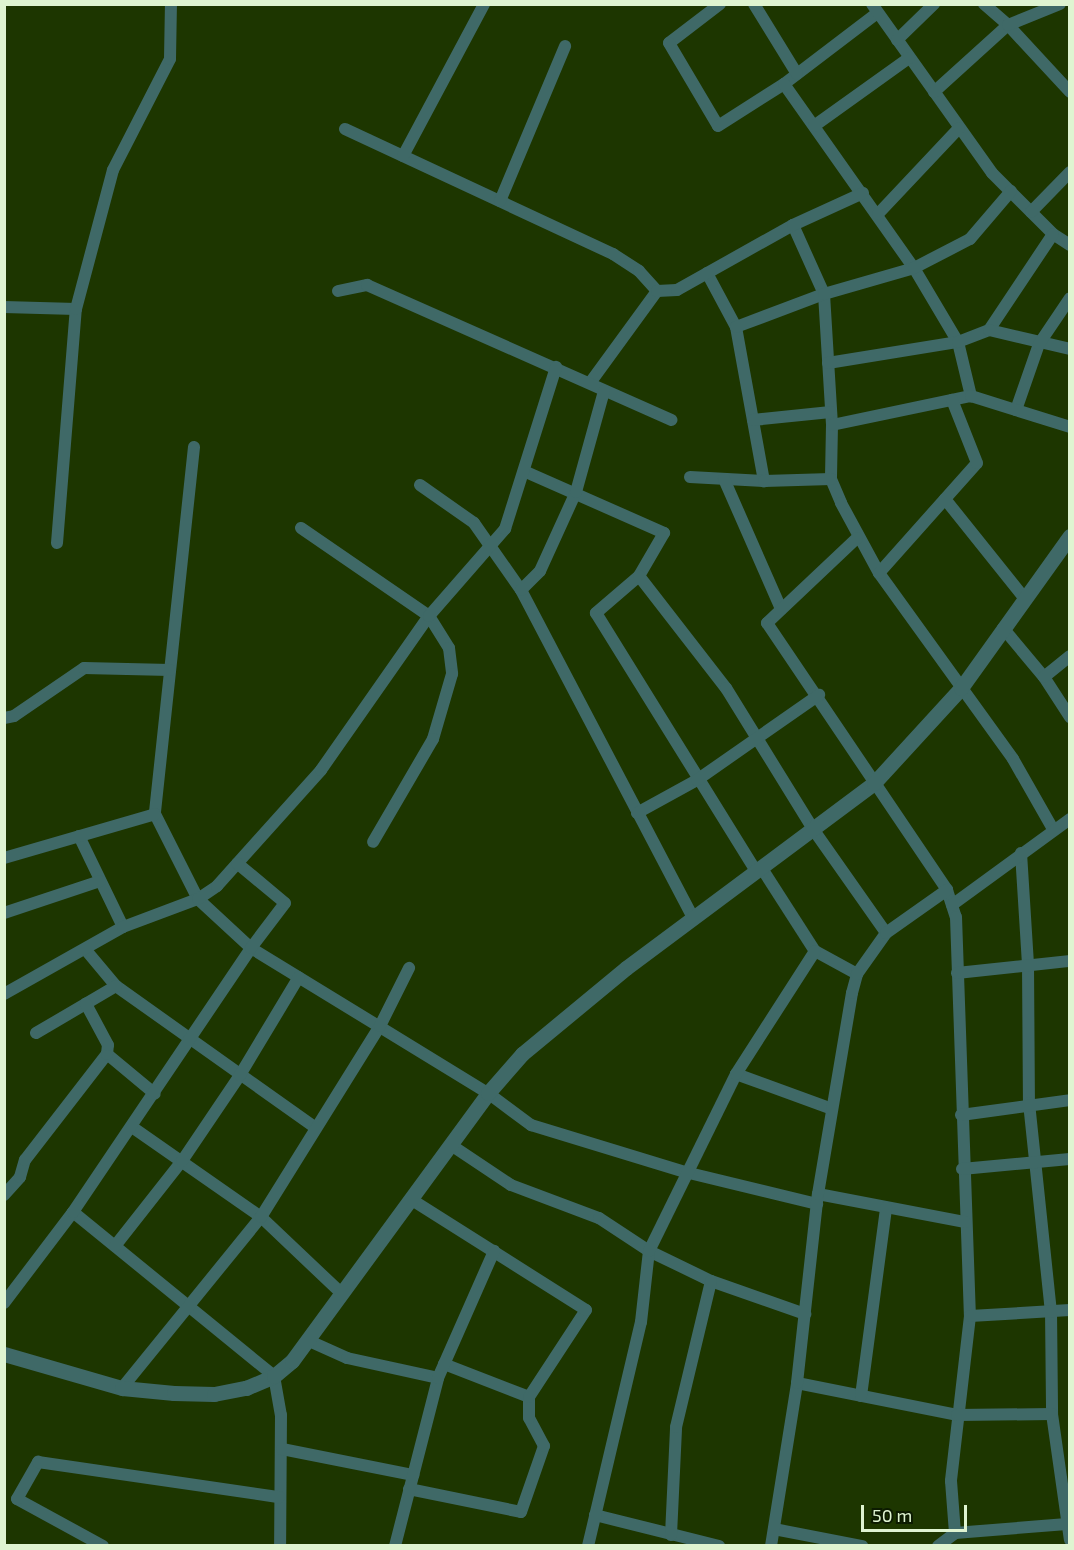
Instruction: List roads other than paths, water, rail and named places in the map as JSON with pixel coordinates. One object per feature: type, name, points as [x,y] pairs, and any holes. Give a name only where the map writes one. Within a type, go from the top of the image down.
[{"type":"street","points":[[57,543],[76,309],[112,171],[170,59],[171,4]]},
{"type":"street","points":[[403,156],[484,4]]},
{"type":"street","points":[[720,4],[669,43],[718,126],[784,84],[874,9],[960,128],[1011,191],[1053,234],[1070,245]]},
{"type":"street","points":[[754,4],[796,74]]},
{"type":"street","points":[[897,40],[934,4]]},
{"type":"street","points":[[984,4],[1008,25],[1070,92]]},
{"type":"street","points":[[934,92],[1008,25],[1060,4]]},
{"type":"street","points":[[500,201],[565,46]]},
{"type":"street","points":[[814,126],[909,58]]},
{"type":"street","points":[[784,84],[914,267],[958,342],[971,396]]},
{"type":"street","points":[[878,214],[960,128]]},
{"type":"street","points":[[345,129],[613,254],[639,271],[657,291]]},
{"type":"street","points":[[1031,212],[1070,172]]},
{"type":"street","points":[[736,327],[824,294],[914,267],[970,238],[1011,191]]},
{"type":"street","points":[[657,291],[677,290],[793,225],[863,193]]},
{"type":"street","points":[[793,225],[824,294],[832,418],[831,479],[857,538],[879,573],[1013,759],[1053,829]]},
{"type":"street","points":[[828,363],[958,342],[989,330],[1053,234]]},
{"type":"street","points":[[707,273],[736,327],[764,481]]},
{"type":"street","points":[[338,291],[367,285],[671,420]]},
{"type":"street","points":[[590,383],[657,291]]},
{"type":"street","points":[[1016,410],[1039,344],[1070,298]]},
{"type":"street","points":[[4,307],[76,309]]},
{"type":"street","points":[[989,330],[1070,350]]},
{"type":"street","points":[[4,994],[123,927],[198,899],[237,863],[321,770],[429,616],[490,544],[506,530],[526,472],[556,367]]},
{"type":"street","points":[[521,590],[540,571],[576,492],[604,391]]},
{"type":"street","points":[[753,420],[832,418],[971,396],[1070,427]]},
{"type":"street","points":[[879,573],[977,463],[952,400]]},
{"type":"street","points":[[194,447],[155,814],[198,899],[251,948],[489,1093],[531,1125],[685,1172],[818,1199],[965,1222]]},
{"type":"street","points":[[526,472],[576,492],[664,534],[639,576],[596,613],[697,780],[815,951],[857,974]]},
{"type":"street","points":[[690,477],[764,481],[831,479]]},
{"type":"street","points":[[724,479],[781,609]]},
{"type":"street","points":[[420,485],[474,523],[521,590],[693,918]]},
{"type":"street","points":[[945,499],[1025,599]]},
{"type":"street","points":[[301,528],[429,616],[449,648],[452,674],[433,739],[373,842]]},
{"type":"street","points":[[4,1354],[122,1388],[214,1394],[246,1389],[274,1376],[292,1360],[489,1093],[522,1054],[693,918],[874,783],[961,688],[1070,536]]},
{"type":"street","points":[[857,538],[767,623],[819,695],[874,783],[947,890],[952,905],[957,973],[962,1169],[970,1316],[951,1481],[955,1533]]},
{"type":"street","points":[[639,576],[726,688],[813,829],[886,933]]},
{"type":"street","points":[[1004,628],[1044,677],[1070,717]]},
{"type":"street","points":[[1044,677],[1070,656]]},
{"type":"street","points":[[4,718],[22,711],[84,668],[170,670]]},
{"type":"street","points":[[637,813],[697,780],[819,695]]},
{"type":"street","points":[[4,858],[155,814]]},
{"type":"street","points":[[952,905],[1053,829],[1070,819]]},
{"type":"street","points":[[79,836],[123,927]]},
{"type":"street","points":[[1021,853],[1028,965],[1029,1103],[1033,1164],[1051,1311],[1052,1414],[1064,1461],[1070,1540]]},
{"type":"street","points":[[4,1302],[73,1212],[192,1040],[251,948],[285,903],[237,863]]},
{"type":"street","points":[[4,913],[100,881]]},
{"type":"street","points":[[771,1545],[797,1383],[818,1199],[857,974],[886,933],[947,890]]},
{"type":"street","points":[[85,949],[116,986],[316,1128]]},
{"type":"street","points":[[588,1545],[641,1322],[649,1251],[685,1172],[736,1074],[815,951]]},
{"type":"street","points":[[957,973],[1070,961]]},
{"type":"street","points":[[122,1388],[187,1304],[261,1218],[380,1026],[409,968]]},
{"type":"street","points":[[115,1246],[182,1161],[240,1075],[299,977]]},
{"type":"street","points":[[36,1034],[116,986]]},
{"type":"street","points":[[4,1195],[20,1177],[25,1160],[107,1054],[108,1045],[86,1004]]},
{"type":"street","points":[[107,1054],[155,1094]]},
{"type":"street","points":[[736,1074],[832,1109]]},
{"type":"street","points":[[961,1115],[1029,1103],[1070,1101]]},
{"type":"street","points":[[132,1127],[261,1218],[341,1293]]},
{"type":"street","points":[[451,1145],[511,1185],[599,1218],[649,1251],[711,1281],[805,1314]]},
{"type":"street","points":[[962,1169],[1070,1159]]},
{"type":"street","points":[[409,1488],[521,1512],[544,1446],[529,1418],[529,1396],[586,1310],[412,1200]]},
{"type":"street","points":[[861,1396],[886,1208]]},
{"type":"street","points":[[73,1212],[274,1376],[282,1449],[279,1497],[280,1545]]},
{"type":"street","points":[[395,1545],[438,1378],[494,1251]]},
{"type":"street","points":[[671,1535],[676,1427],[711,1281]]},
{"type":"street","points":[[970,1316],[1070,1310]]},
{"type":"street","points":[[307,1340],[347,1358],[438,1378]]},
{"type":"street","points":[[444,1364],[529,1396]]},
{"type":"street","points":[[797,1383],[957,1415],[1052,1414]]},
{"type":"street","points":[[282,1449],[413,1475]]},
{"type":"street","points":[[103,1545],[17,1500],[38,1462],[279,1497]]},
{"type":"street","points":[[594,1515],[719,1545]]},
{"type":"street","points":[[938,1545],[955,1533],[1067,1524]]},
{"type":"street","points":[[774,1529],[841,1544],[862,1545]]}]
